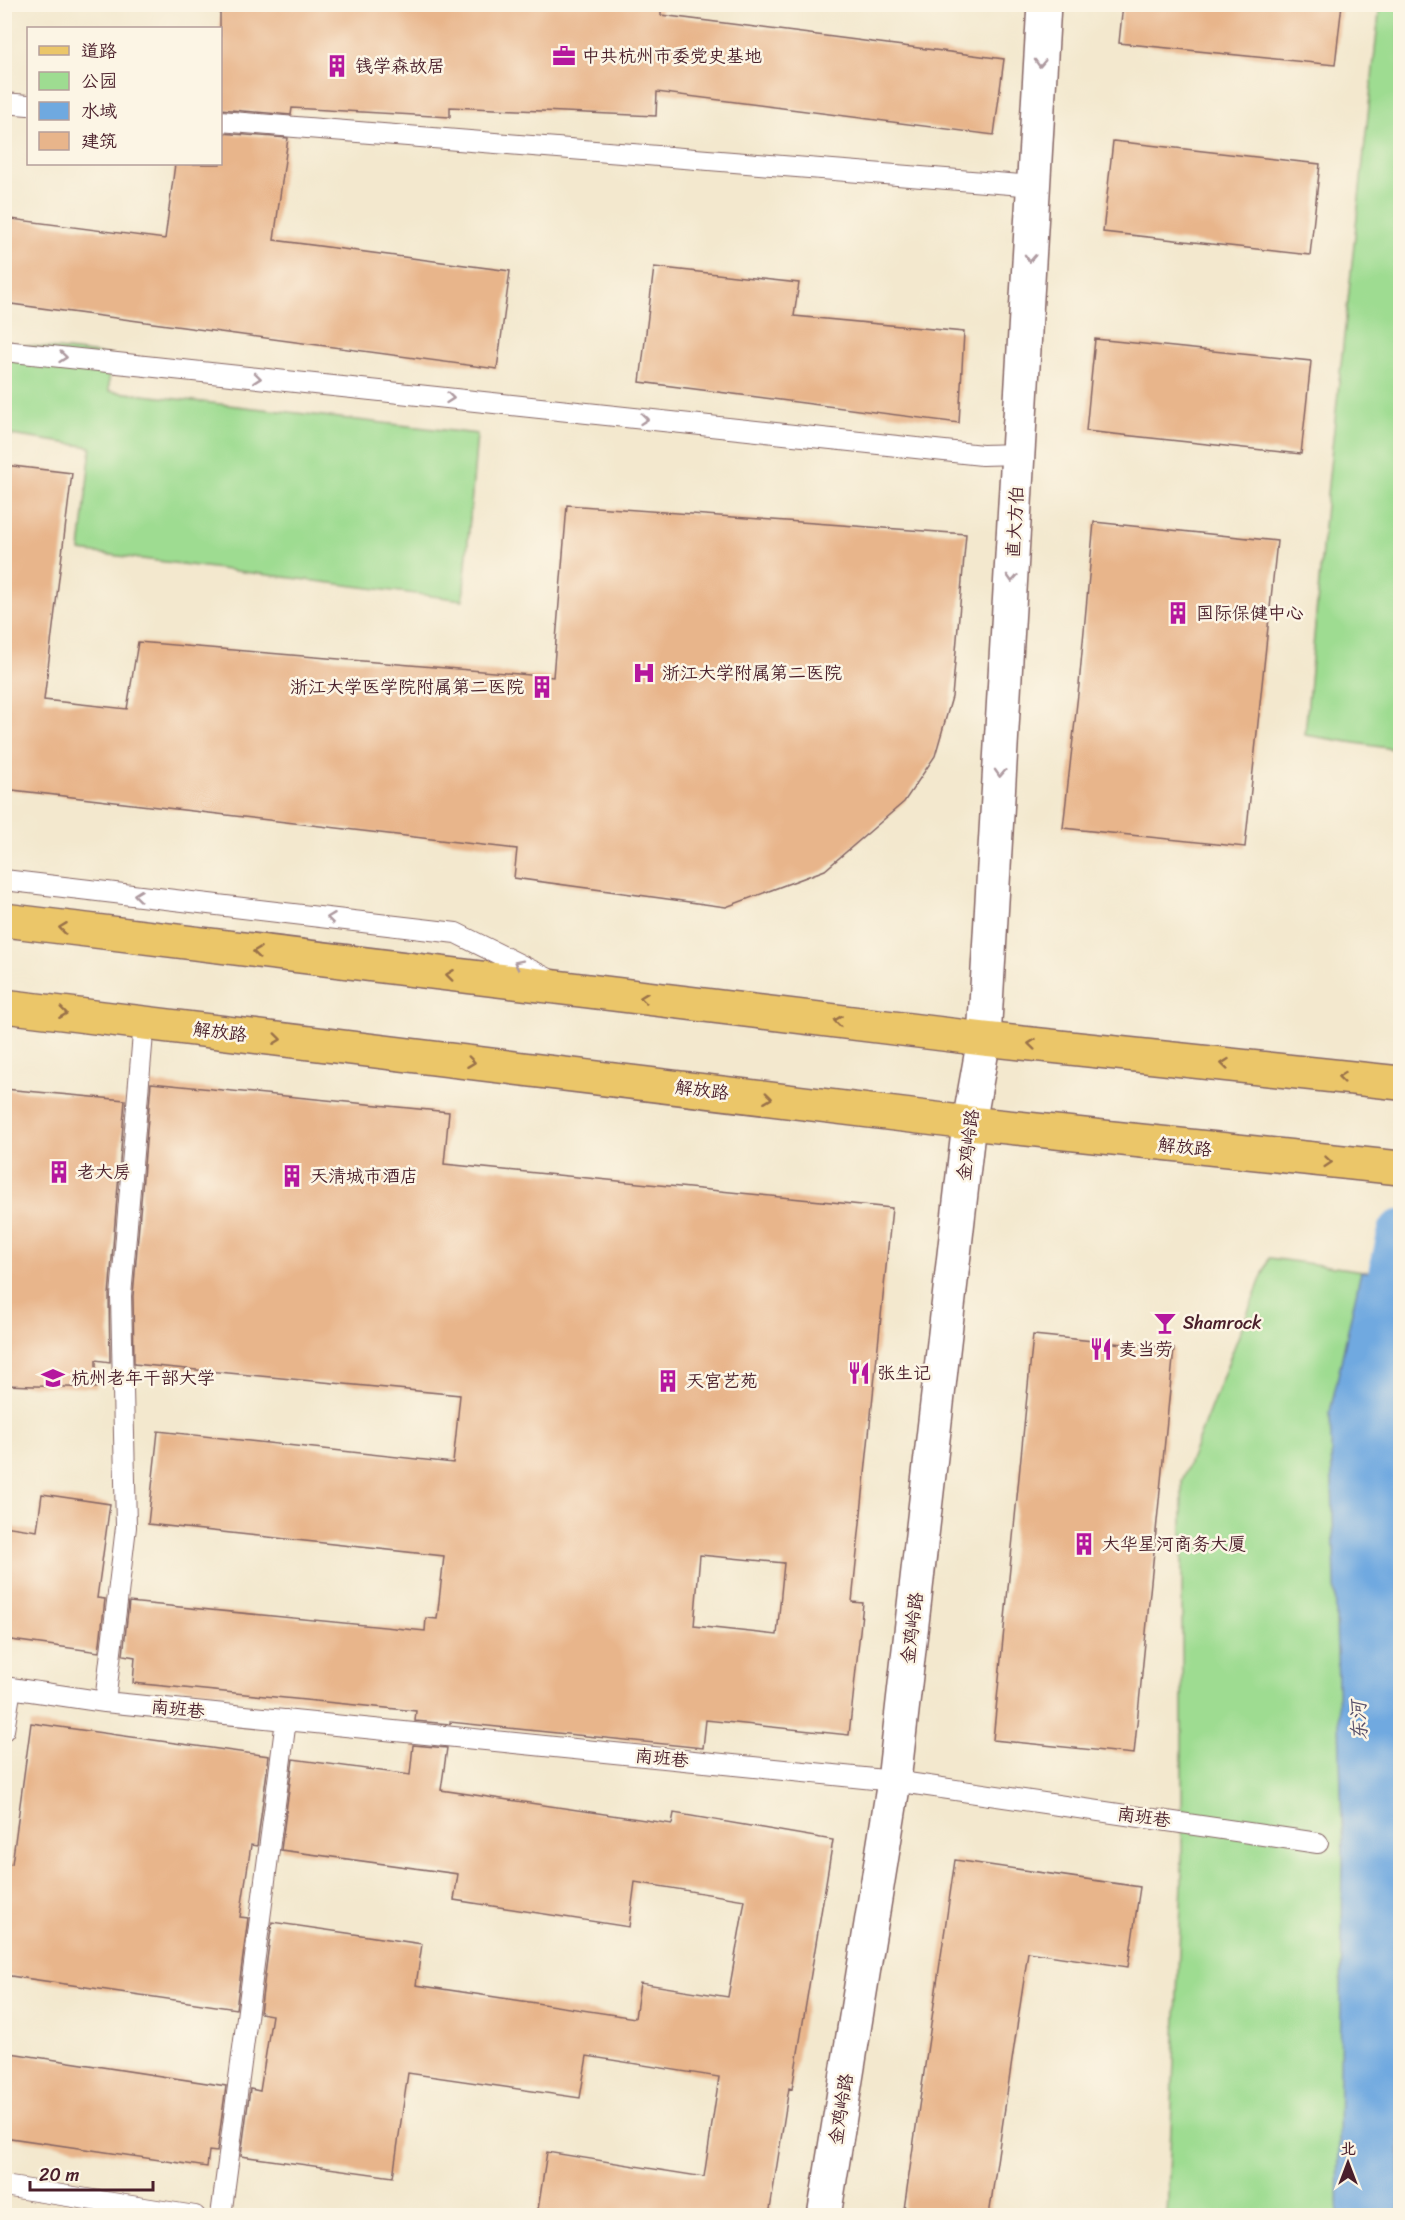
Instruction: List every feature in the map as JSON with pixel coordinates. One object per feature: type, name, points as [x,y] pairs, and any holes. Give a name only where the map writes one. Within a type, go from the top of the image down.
[{"type":"main road","points":[[4,920],[984,1039],[1401,1083]]},
{"type":"main road","name":"解放路","points":[[4,1006],[969,1123],[1401,1168]]},
{"type":"street","name":"直大方伯","points":[[984,1039],[1044,4]]},
{"type":"street","name":"金鸡岭路","points":[[824,2216],[894,1781],[969,1123],[984,1039]]},
{"type":"lane","points":[[4,103],[27,105]]},
{"type":"lane","points":[[222,121],[1034,186]]},
{"type":"lane","points":[[4,351],[970,454],[1019,454]]},
{"type":"lane","points":[[4,880],[456,933],[571,989]]},
{"type":"lane","points":[[105,1702],[126,1527],[121,1296],[144,1023]]},
{"type":"lane","points":[[4,1730],[8,1688]]},
{"type":"lane","name":"南班巷","points":[[8,1688],[105,1702],[894,1781],[1318,1843]]},
{"type":"lane","points":[[221,2216],[286,1720]]},
{"type":"lane","points":[[4,2186],[195,2216]]},
{"type":"green space","points":[[1380,4],[1400,5],[1400,750],[1305,735],[1327,494]]},
{"type":"green space","points":[[4,343],[109,355],[109,391],[477,434],[463,600],[80,551],[91,447],[5,434]]},
{"type":"green space","points":[[1269,1258],[1400,1276],[1400,2215],[1167,2216],[1182,1883],[1182,1481]]},
{"type":"water","points":[[1361,1271],[1400,1276],[1400,2216],[1338,2215],[1343,1858],[1330,1412]]},
{"type":"building","points":[[220,4],[661,4],[661,15],[1004,59],[994,135],[657,92],[656,116],[450,107],[450,117],[292,108],[291,115],[222,109],[222,27],[220,27]]},
{"type":"building","points":[[1123,4],[1342,4],[1335,65],[1119,43]]},
{"type":"building","points":[[222,133],[288,138],[274,240],[510,271],[497,369],[4,303],[4,218],[165,239],[175,165],[222,165]]},
{"type":"building","points":[[1113,141],[1320,164],[1310,255],[1103,232]]},
{"type":"building","points":[[654,267],[799,283],[794,316],[964,332],[959,423],[640,382]]},
{"type":"building","points":[[1095,339],[1311,361],[1301,454],[1086,431]]},
{"type":"building","name":"浙江大学医学院附属第二医院","points":[[4,465],[72,473],[44,700],[127,709],[138,642],[553,677],[567,505],[966,534],[952,697],[935,756],[904,802],[825,870],[726,907],[514,878],[517,849],[4,789]]},
{"type":"building","name":"国际保健中心","points":[[1094,522],[1277,541],[1245,847],[1063,828]]},
{"type":"building","points":[[151,1083],[449,1112],[444,1164],[892,1208],[852,1602],[863,1603],[849,1735],[706,1720],[703,1748],[450,1722],[450,1724],[415,1721],[416,1711],[133,1683],[135,1657],[123,1655],[129,1602],[425,1631],[426,1618],[437,1619],[444,1556],[148,1524],[158,1431],[453,1463],[460,1395],[134,1364],[133,1296]],"holes":[[[700,1555],[784,1563],[777,1635],[694,1626]]]},
{"type":"building","points":[[4,1089],[125,1100],[109,1295],[110,1362],[96,1360],[96,1388],[4,1385]]},
{"type":"building","name":"大华星河商务大厦","points":[[1033,1335],[1174,1349],[1134,1754],[993,1740]]},
{"type":"building","points":[[42,1494],[110,1504],[97,1598],[105,1599],[99,1652],[4,1639],[4,1526],[37,1531]]},
{"type":"building","points":[[31,1723],[269,1756],[257,1846],[251,1845],[240,1917],[248,1918],[236,2009],[4,1975],[4,1863],[12,1864]]},
{"type":"building","points":[[413,1745],[447,1748],[441,1790],[672,1824],[674,1813],[833,1840],[769,2216],[537,2216],[547,2152],[704,2177],[719,2077],[587,2056],[580,2098],[408,2073],[393,2177],[241,2156],[250,2089],[260,2091],[272,2015],[260,2013],[272,1922],[422,1944],[416,1985],[635,2018],[640,1983],[728,1997],[745,1900],[635,1882],[629,1927],[454,1900],[458,1874],[281,1850],[293,1759],[410,1775]]},
{"type":"building","points":[[955,1860],[1140,1887],[1128,1967],[1028,1952],[989,2216],[903,2216]]},
{"type":"building","points":[[4,2052],[226,2086],[217,2152],[209,2151],[207,2167],[4,2137]]},
{"type":"waterway","name":"东河","points":[[1377,1332],[1400,1232]]},
{"type":"place","name":"中共杭州市委党史基地","points":[[564,56]]},
{"type":"place","name":"钱学森故居","points":[[337,66]]},
{"type":"place","name":"国际保健中心","points":[[1178,613]]},
{"type":"place","name":"浙江大学附属第二医院","points":[[644,673]]},
{"type":"place","name":"浙江大学医学院附属第二医院","points":[[542,687]]},
{"type":"place","name":"老大房","points":[[59,1172]]},
{"type":"place","name":"天清城市酒店","points":[[292,1176]]},
{"type":"place","name":"Shamrock","points":[[1165,1323]]},
{"type":"place","name":"麦当劳","points":[[1101,1349]]},
{"type":"place","name":"张生记","points":[[859,1373]]},
{"type":"place","name":"杭州老年干部大学","points":[[53,1378]]},
{"type":"place","name":"天宫艺苑","points":[[668,1381]]},
{"type":"place","name":"大华星河商务大厦","points":[[1084,1544]]}]
